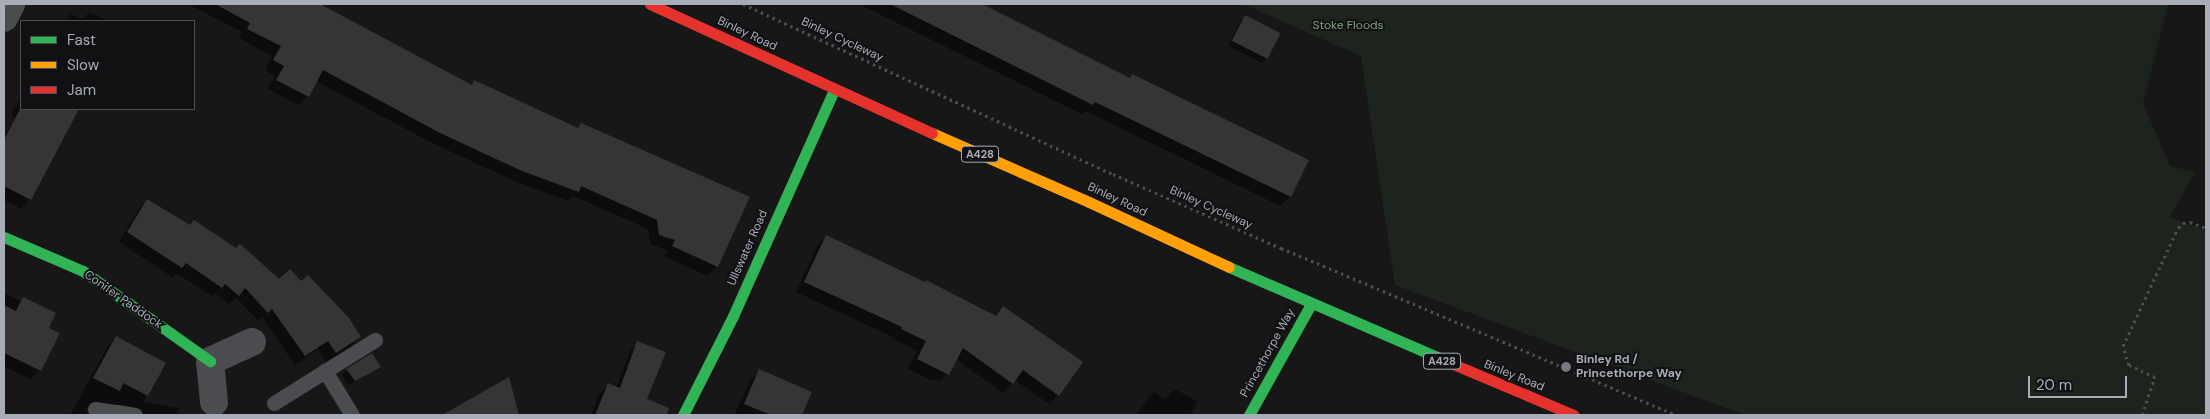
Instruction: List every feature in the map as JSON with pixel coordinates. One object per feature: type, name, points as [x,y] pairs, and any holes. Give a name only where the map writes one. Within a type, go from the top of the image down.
[{"type":"main road","name":"Binley Road","points":[[650,4],[834,90],[1089,202],[1311,304],[1574,415]]},
{"type":"main road","name":"Ullswater Road","points":[[684,415],[732,316],[834,90]]},
{"type":"main road","name":"Conifer Paddock","points":[[4,237],[83,271],[210,362]]},
{"type":"main road","name":"Princethorpe Way","points":[[1250,415],[1311,304]]},
{"type":"street","points":[[4,18],[11,4]]},
{"type":"street","points":[[214,402],[210,362],[252,342]]},
{"type":"lane","points":[[274,403],[375,340]]},
{"type":"lane","points":[[325,371],[352,415]]},
{"type":"lane","points":[[94,409],[117,414],[135,415]]},
{"type":"path","name":"Binley Cycleway","points":[[743,4],[1113,174],[1313,262],[1677,415]]},
{"type":"path","points":[[2142,415],[2155,377],[2129,365],[2123,346],[2178,228],[2183,223],[2190,222],[2206,228]]},
{"type":"green space","name":"Stoke Floods","points":[[1243,4],[2168,4],[2143,103],[2170,166],[2195,172],[2170,217],[2206,231],[2206,415],[1745,415],[1395,285],[1361,56]]},
{"type":"building","points":[[215,4],[320,4],[472,85],[474,80],[578,128],[581,123],[750,197],[718,267],[672,246],[675,240],[659,235],[657,220],[581,186],[579,192],[522,171],[440,133],[323,70],[309,97],[276,80],[284,66],[273,60],[281,46],[247,29],[250,23]]},
{"type":"building","points":[[890,4],[982,4],[1130,78],[1132,74],[1309,160],[1291,197],[1095,102],[1093,105]]},
{"type":"building","points":[[1245,15],[1281,33],[1267,59],[1232,41]]},
{"type":"building","points":[[20,109],[78,110],[31,200],[4,186],[4,140]]},
{"type":"building","points":[[147,199],[190,225],[194,220],[236,248],[240,244],[279,279],[290,269],[301,281],[308,275],[349,318],[361,337],[336,353],[328,341],[305,356],[272,309],[268,313],[245,288],[239,296],[225,284],[222,288],[186,263],[182,268],[127,232]]},
{"type":"building","points":[[826,235],[925,282],[926,280],[996,316],[1003,306],[1083,362],[1059,396],[1023,370],[1013,384],[963,348],[949,375],[917,359],[926,341],[901,329],[902,327],[804,282]]},
{"type":"building","points":[[23,297],[56,313],[49,328],[60,333],[41,371],[4,353],[4,305],[16,311]]},
{"type":"building","points":[[116,336],[166,363],[148,396],[123,383],[120,391],[93,378]]},
{"type":"building","points":[[637,341],[666,352],[647,399],[669,408],[667,415],[595,415],[608,383],[620,388]]},
{"type":"building","points":[[372,353],[381,367],[355,381],[346,369]]},
{"type":"building","points":[[759,369],[812,392],[802,415],[771,415],[744,404]]},
{"type":"building","points":[[509,377],[519,415],[442,415]]},
{"type":"traffic: fast","points":[[683,415],[733,316],[834,90]]},
{"type":"traffic: fast","points":[[4,237],[83,271],[210,361]]},
{"type":"traffic: fast","points":[[1229,267],[1453,364]]},
{"type":"traffic: fast","points":[[1249,415],[1311,304]]},
{"type":"traffic: slow","points":[[932,133],[1089,202],[1229,267]]},
{"type":"traffic: jam","points":[[650,4],[932,133]]},
{"type":"traffic: jam","points":[[1453,364],[1574,415]]},
{"type":"place","name":"Binley Rd / Princethorpe Way","points":[[1566,367]]}]
